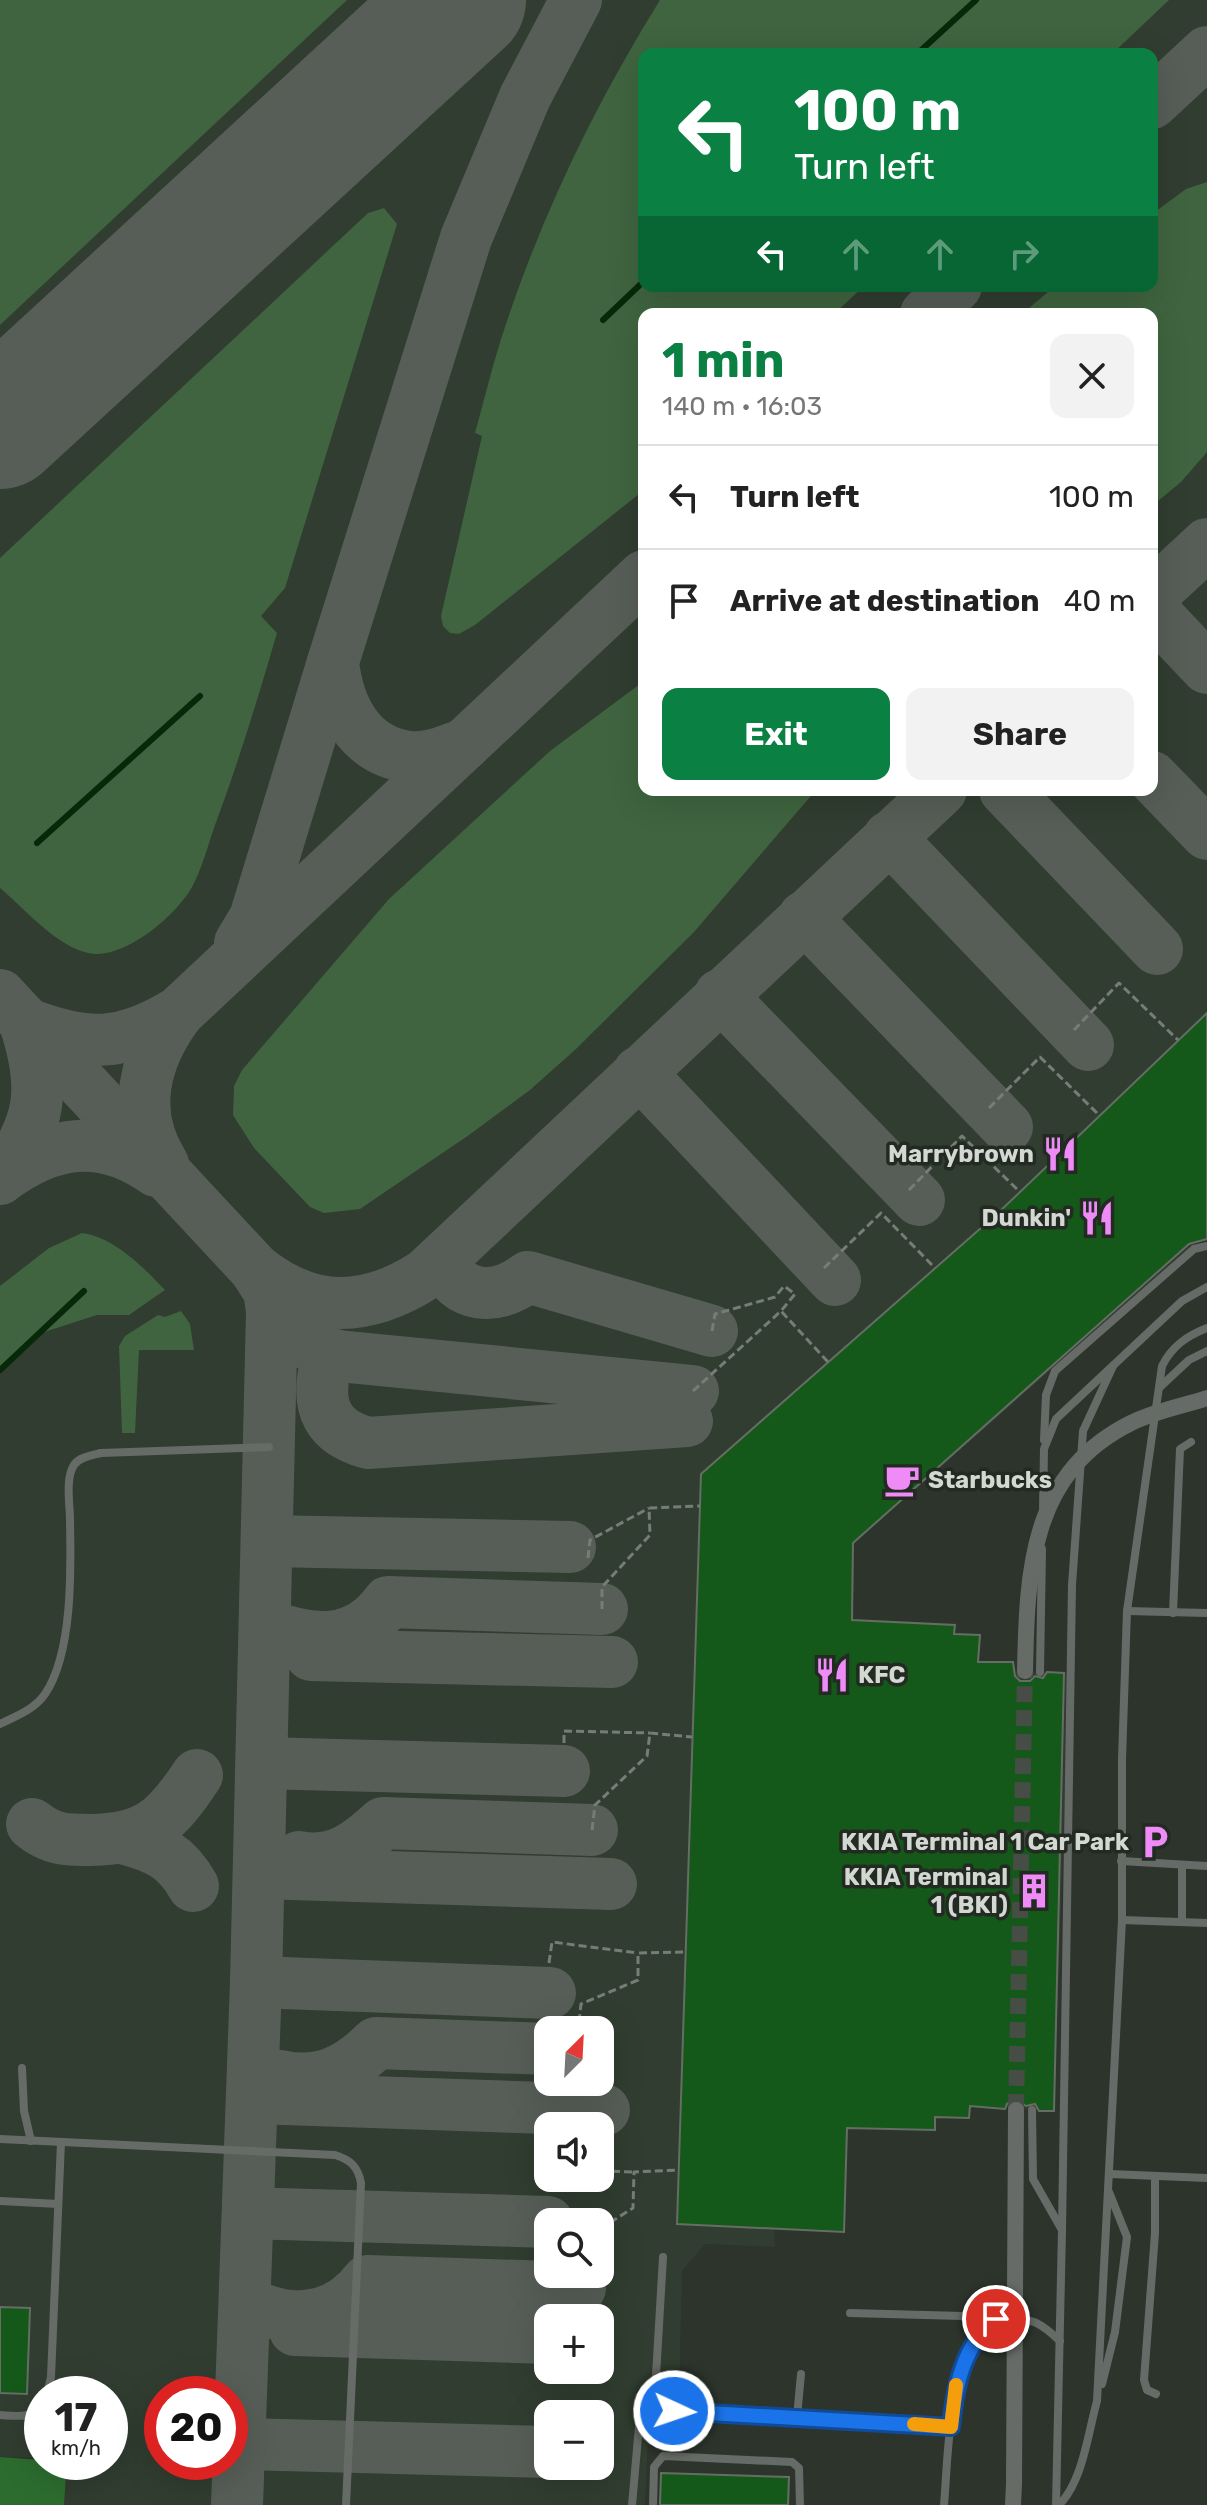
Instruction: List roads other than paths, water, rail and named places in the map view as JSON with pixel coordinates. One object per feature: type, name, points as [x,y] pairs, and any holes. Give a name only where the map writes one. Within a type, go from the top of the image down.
[{"type":"street","points":[[1032,1672],[1026,1624],[1037,1536],[1052,1496],[1066,1472],[1132,1422],[1207,1398]]},
{"type":"street","points":[[1013,2505],[1024,2110]]},
{"type":"lane","points":[[1032,1672],[1046,1395],[1050,1377],[1194,1249],[1207,1246]]},
{"type":"lane","points":[[1044,1449],[1056,1419],[1182,1301],[1207,1287]]},
{"type":"lane","points":[[1097,2401],[1122,1920],[1127,1611],[1162,1366],[1168,1355],[1191,1334],[1207,1328]]},
{"type":"lane","points":[[1160,1388],[1189,1360],[1207,1351]]},
{"type":"lane","points":[[1057,2505],[1072,1585],[1083,1431],[1113,1366]]},
{"type":"lane","points":[[1173,1613],[1180,1449],[1191,1442]]},
{"type":"lane","points":[[0,1724],[26,1711],[44,1695],[63,1647],[71,1558],[70,1481],[74,1465],[83,1458],[101,1453],[269,1447]]},
{"type":"lane","points":[[1127,1611],[1207,1613]]},
{"type":"lane","points":[[1121,1861],[1207,1866]]},
{"type":"lane","points":[[1182,1865],[1182,1921]]},
{"type":"lane","points":[[1122,1920],[1207,1923]]},
{"type":"lane","points":[[22,2068],[24,2111],[31,2141]]},
{"type":"lane","points":[[1024,2110],[1033,2179],[1062,2230]]},
{"type":"lane","points":[[0,2139],[335,2155],[345,2158],[359,2171],[358,2269],[346,2505]]},
{"type":"lane","points":[[51,2376],[61,2142]]},
{"type":"lane","points":[[1110,2174],[1207,2178]]},
{"type":"lane","points":[[1155,2176],[1155,2233],[1144,2380],[1147,2390],[1156,2394]]},
{"type":"lane","points":[[1057,2505],[1067,2497],[1076,2476],[1115,2332],[1127,2237],[1123,2221],[1108,2191]]},
{"type":"lane","points":[[0,2201],[58,2204]]},
{"type":"lane","points":[[654,2410],[663,2257]]},
{"type":"lane","points":[[850,2313],[962,2316],[984,2329]]},
{"type":"lane","points":[[944,2505],[956,2385],[973,2344],[996,2319],[1027,2317],[1041,2323],[1060,2341]]},
{"type":"lane","points":[[797,2417],[801,2374]]},
{"type":"lane","points":[[632,2505],[639,2426],[644,2415],[654,2410],[951,2427]]},
{"type":"lane","points":[[0,2415],[24,2417]]},
{"type":"lane","points":[[653,2505],[654,2467],[663,2456],[792,2462],[799,2468],[800,2505]]},
{"type":"waterway","points":[[924,48],[976,0]]},
{"type":"waterway","points":[[603,320],[638,287]]},
{"type":"waterway","points":[[37,843],[200,696]]},
{"type":"waterway","points":[[0,1370],[84,1291]]},
{"type":"tunnel","points":[[1016,2110],[1025,1671]]},
{"type":"place","name":"Marrybrown","points":[[1060,1154]]},
{"type":"place","name":"Dunkin'","points":[[1097,1218]]},
{"type":"place","name":"Starbucks","points":[[902,1480]]},
{"type":"place","name":"KFC","points":[[832,1675]]},
{"type":"place","name":"KKIA Terminal 1 Car Park","points":[[1155,1842]]},
{"type":"place","name":"KKIA Terminal 1 (BKI)","points":[[1034,1891]]}]
